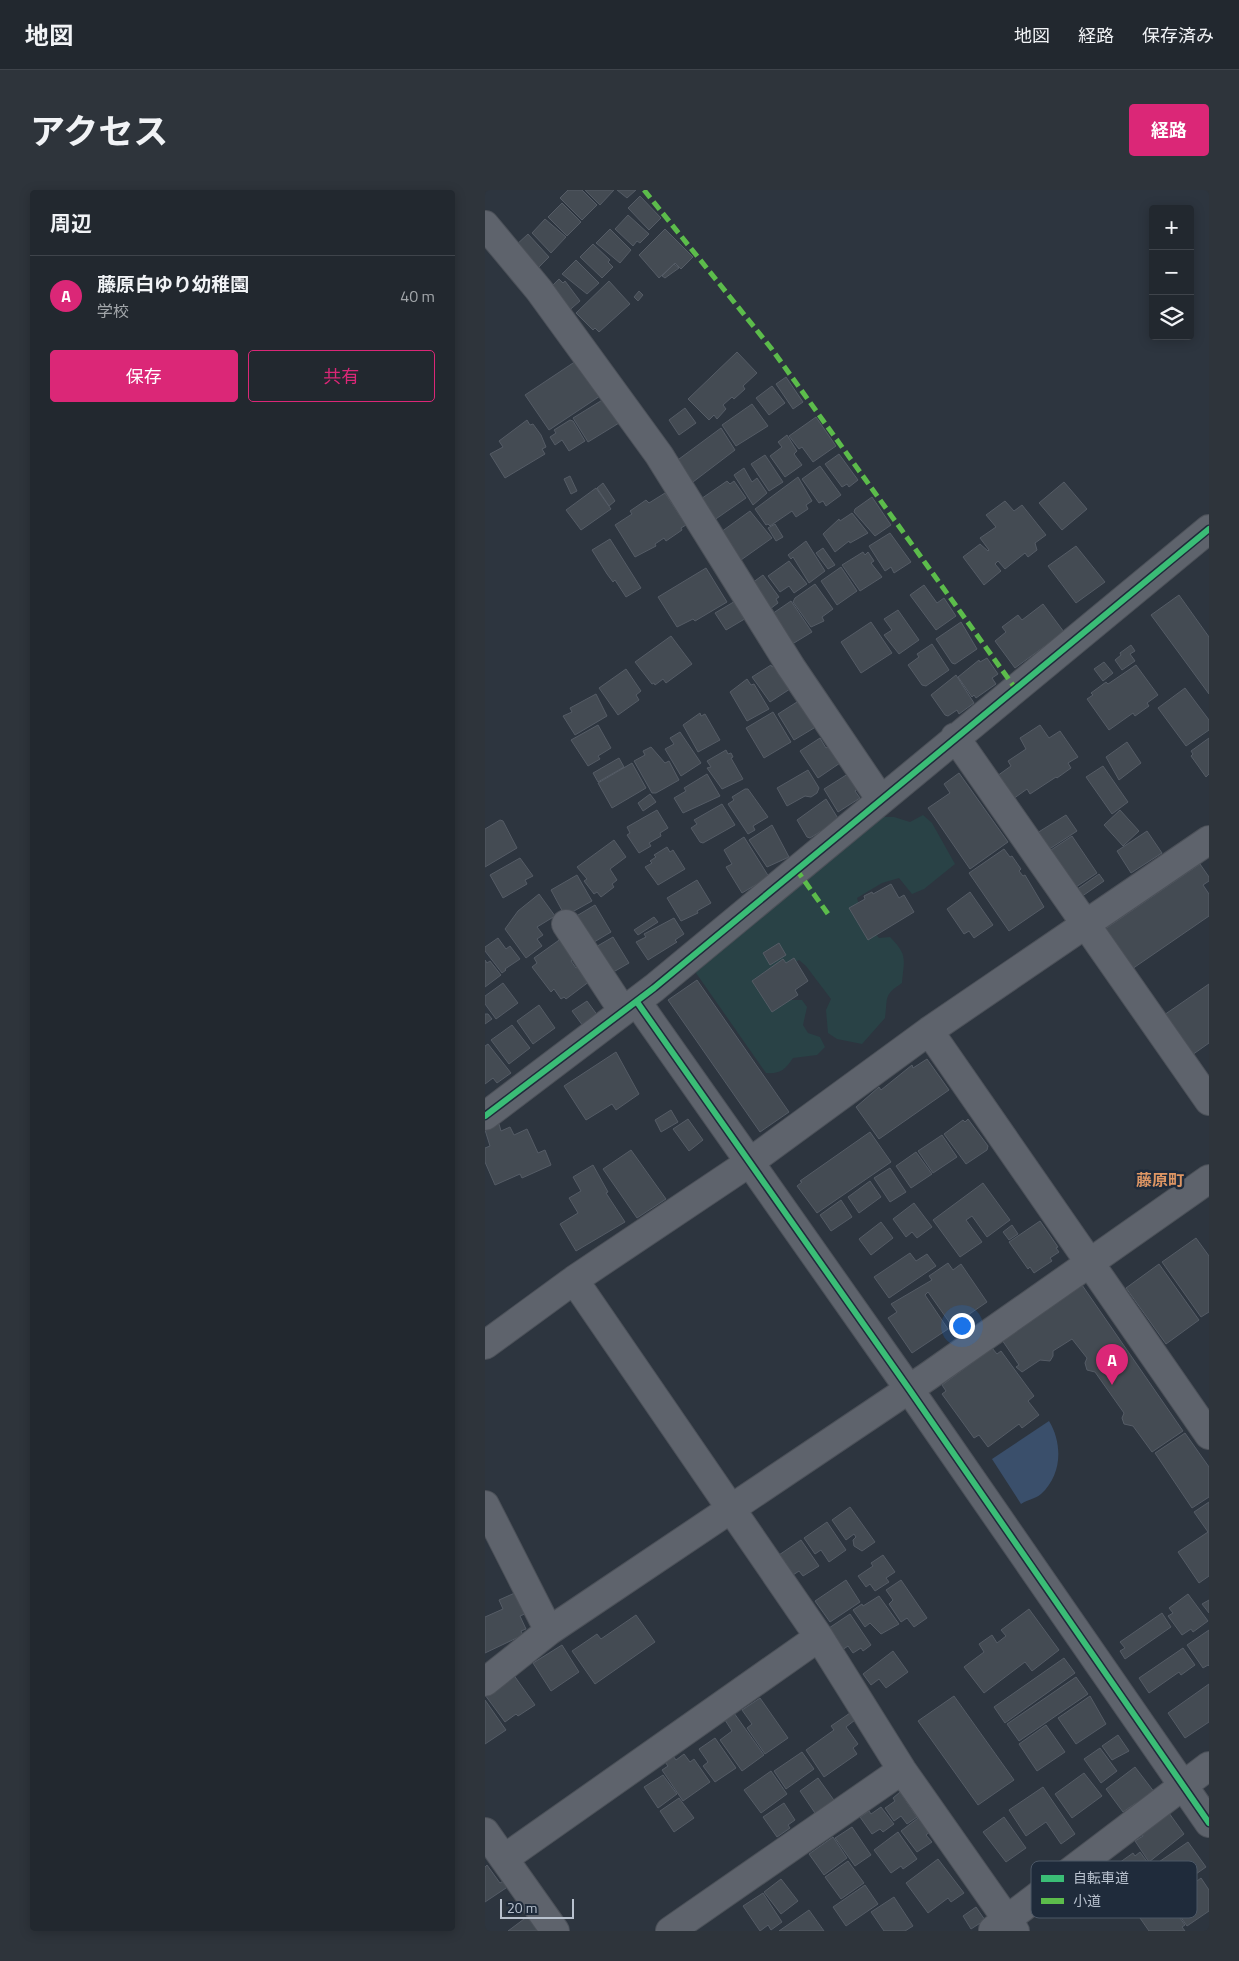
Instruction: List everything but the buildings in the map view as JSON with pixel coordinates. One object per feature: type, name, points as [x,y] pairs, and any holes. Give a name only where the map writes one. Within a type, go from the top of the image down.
[{"type":"street","points":[[485,225],[539,290],[659,455],[791,667],[881,800]]},
{"type":"street","points":[[485,1116],[630,1007],[1209,529]]},
{"type":"street","points":[[955,737],[1209,1101]]},
{"type":"street","points":[[485,1345],[574,1280],[750,1162],[929,1031],[1209,840]]},
{"type":"street","points":[[566,924],[750,1162],[1209,1822]]},
{"type":"street","points":[[929,1031],[1209,1435]]},
{"type":"street","points":[[485,1682],[549,1631],[909,1389],[1209,1179]]},
{"type":"street","points":[[574,1280],[730,1510],[819,1637],[902,1770],[1005,1927],[1031,1906]]},
{"type":"street","points":[[485,1505],[549,1631]]},
{"type":"street","points":[[505,1858],[819,1637]]},
{"type":"street","points":[[1088,1861],[1209,1766]]},
{"type":"street","points":[[670,1931],[902,1770]]},
{"type":"street","points":[[485,1832],[555,1931]]},
{"type":"green space","points":[[923,815],[932,823],[955,864],[924,889],[912,894],[899,878],[882,883],[857,898],[863,918],[879,938],[890,937],[902,953],[902,983],[887,998],[885,1018],[862,1044],[837,1039],[828,1033],[826,1010],[831,999],[806,966],[799,960],[761,979],[772,1000],[802,1000],[807,1007],[803,1025],[808,1033],[820,1037],[825,1047],[817,1055],[793,1058],[782,1070],[775,1073],[766,1073],[696,973],[699,961],[842,842],[860,836],[879,817],[894,817],[910,822]]},
{"type":"water","points":[[1049,1421],[1057,1439],[1058,1449],[1058,1459],[1053,1478],[1041,1494],[1021,1504],[992,1459]]},
{"type":"marked path","points":[[644,190],[771,348],[1015,688]]},
{"type":"marked path","points":[[796,869],[828,914]]},
{"type":"cycle path","points":[[485,1116],[654,988],[1209,529]]},
{"type":"cycle path","points":[[637,1002],[909,1389],[1209,1823]]},
{"type":"place","name":"藤原白ゆり幼稚園","points":[[1112,1385]]},
{"type":"district","name":"藤原町","points":[[1160,1180]]}]
